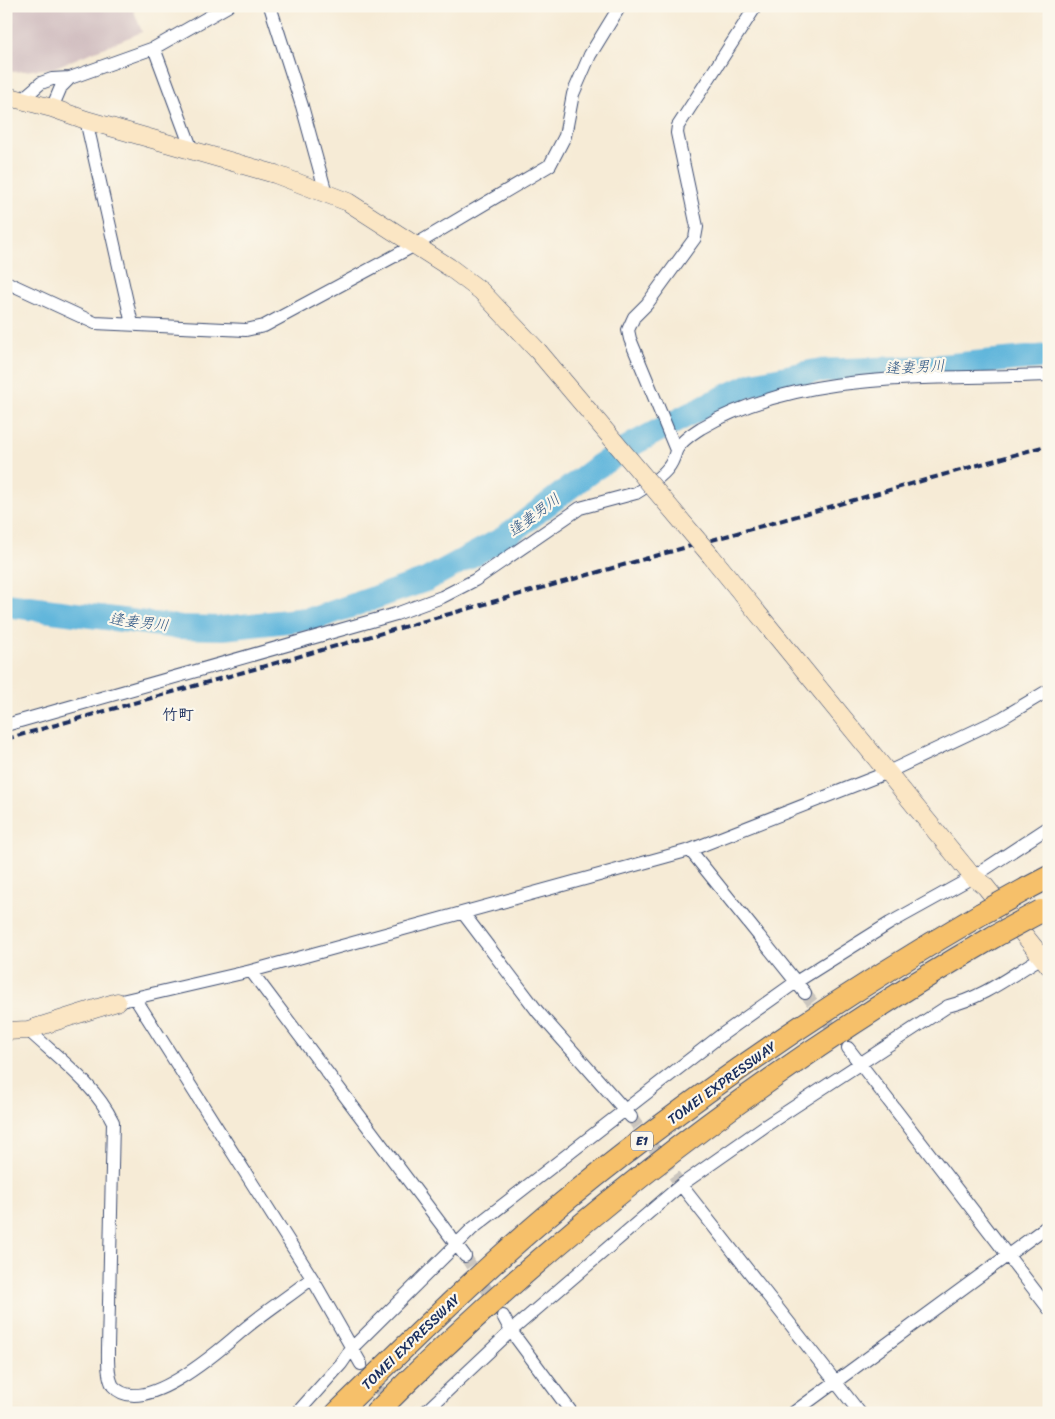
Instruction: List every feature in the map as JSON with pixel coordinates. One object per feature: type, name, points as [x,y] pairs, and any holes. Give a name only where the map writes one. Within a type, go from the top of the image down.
[{"type":"highway","name":"TOMEI EXPRESSWAY","points":[[338,1413],[472,1283],[546,1217],[640,1142],[782,1040],[857,990],[981,914],[1049,877]]},
{"type":"highway","name":"TOMEI EXPRESSWAY","points":[[376,1413],[422,1367],[563,1241],[657,1164],[781,1073],[864,1016],[996,936],[1045,909]]},
{"type":"street","points":[[13,99],[40,83],[52,79],[70,78],[154,48],[228,6]]},
{"type":"street","points":[[270,6],[302,106],[326,192]]},
{"type":"street","points":[[6,282],[95,322],[246,330],[264,326],[416,245],[550,165],[565,136],[573,94],[590,55],[620,6]]},
{"type":"street","points":[[6,725],[396,614],[442,597],[475,580],[580,508],[642,489],[668,469],[675,457],[676,450],[628,330],[634,317],[646,304],[695,238],[697,227],[677,133],[678,126],[756,6]]},
{"type":"street","points":[[154,48],[192,150]]},
{"type":"street","points":[[52,108],[61,88],[70,78]]},
{"type":"street","points":[[13,99],[52,108],[86,120],[192,150],[326,192],[378,220],[450,267],[481,291],[538,351],[711,556],[886,773],[973,877],[985,886],[1046,959],[966,1002],[948,1006],[858,1064],[681,1185],[511,1331],[424,1413]]},
{"type":"street","points":[[86,120],[132,324]]},
{"type":"street","points":[[676,450],[699,430],[729,414],[773,397],[813,388],[880,381],[1049,375]]},
{"type":"street","points":[[6,1031],[28,1030],[116,1002],[251,971],[690,850],[886,773],[1002,718],[1049,690]]},
{"type":"street","points":[[297,1413],[341,1364],[352,1348],[457,1243],[796,982],[890,923],[973,877],[1049,827]]},
{"type":"street","points":[[690,850],[805,993]]},
{"type":"street","points":[[463,913],[538,1012],[628,1112]]},
{"type":"street","points":[[251,971],[465,1256]]},
{"type":"street","points":[[135,998],[312,1278],[362,1364]]},
{"type":"street","points":[[28,1030],[88,1086],[104,1104],[113,1122],[109,1370],[113,1386],[126,1398],[151,1399],[179,1383],[221,1352],[242,1330],[312,1278]]},
{"type":"street","points":[[848,1048],[858,1064],[1049,1309]]},
{"type":"street","points":[[681,1185],[860,1413]]},
{"type":"street","points":[[793,1413],[1049,1225]]},
{"type":"street","points":[[503,1316],[511,1331],[572,1413]]},
{"type":"shaded area","points":[[6,6],[132,6],[142,32],[53,68],[13,72],[6,69]]},
{"type":"waterway","name":"逢妻男川","points":[[6,605],[176,627],[223,628],[316,618],[426,580],[502,539],[594,469],[635,443],[705,406],[753,384],[816,371],[930,367],[1049,356]]},
{"type":"tunnel","points":[[805,993],[840,1038]]},
{"type":"tunnel","points":[[631,1117],[681,1185]]},
{"type":"tunnel","points":[[465,1256],[496,1304]]},
{"type":"tunnel","points":[[369,1374],[395,1413]]},
{"type":"railway","points":[[6,739],[1049,445]]},
{"type":"district","name":"竹町","points":[[178,714]]}]
